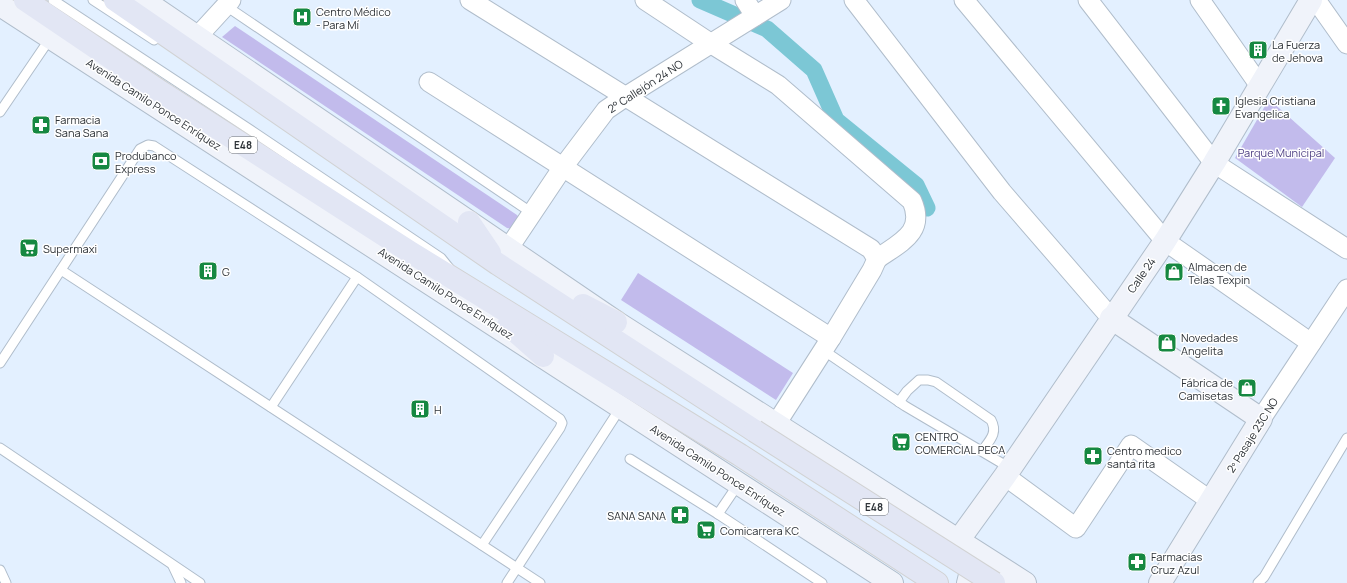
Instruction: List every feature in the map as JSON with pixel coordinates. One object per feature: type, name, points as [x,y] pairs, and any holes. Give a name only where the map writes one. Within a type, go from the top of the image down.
[{"type":"main road","name":"Avenida Camilo Ponce Enríquez","points":[[25,0],[161,92],[463,286],[740,455],[937,583]]},
{"type":"main road","name":"E48","points":[[115,0],[163,39],[214,74],[504,256],[616,322],[776,424],[958,541],[1007,580]]},
{"type":"main road","points":[[143,0],[469,222],[504,256]]},
{"type":"main road","name":"Calle 24","points":[[958,541],[1008,472],[1111,318],[1165,241],[1214,163],[1311,0]]},
{"type":"main road","name":"Avenida Camilo Ponce Enríquez","points":[[0,5],[892,583]]},
{"type":"main road","points":[[163,39],[197,37]]},
{"type":"main road","points":[[197,37],[214,74]]},
{"type":"main road","points":[[350,213],[375,247],[410,252]]},
{"type":"main road","name":"E48","points":[[504,256],[523,280],[755,431],[1007,580]]},
{"type":"main road","points":[[463,286],[543,356]]},
{"type":"main road","points":[[1111,318],[1261,419]]},
{"type":"main road","name":"2º Pasaje 23C NO","points":[[1160,583],[1261,419]]},
{"type":"main road","points":[[958,541],[968,558],[971,574],[968,583]]},
{"type":"street","points":[[470,0],[871,249],[877,259]]},
{"type":"street","points":[[645,0],[710,43],[778,85],[912,201],[916,211],[917,221],[914,231],[903,241],[877,259],[827,344],[776,424]]},
{"type":"street","points":[[745,0],[755,16]]},
{"type":"street","name":"2° Callejón 24 NO","points":[[504,256],[563,167],[606,110],[710,43],[781,0]]},
{"type":"street","points":[[854,0],[1002,192],[1111,318]]},
{"type":"street","points":[[964,0],[1165,241],[1311,343]]},
{"type":"street","points":[[1088,0],[1214,163],[1347,249]]},
{"type":"street","points":[[1200,0],[1260,86]]},
{"type":"street","points":[[1316,0],[1347,44]]},
{"type":"street","points":[[197,37],[229,3]]},
{"type":"street","points":[[429,82],[563,167],[827,344]]},
{"type":"street","name":"2º Pasaje 23C NO","points":[[1261,419],[1347,289]]},
{"type":"street","points":[[1008,472],[1076,528],[1131,444],[1211,500]]},
{"type":"lane","name":"Avenida Camilo Ponce Enríquez","points":[[53,0],[441,258],[463,286]]},
{"type":"lane","points":[[93,0],[163,39]]},
{"type":"lane","points":[[229,3],[532,213]]},
{"type":"lane","points":[[0,112],[51,38]]},
{"type":"lane","points":[[0,363],[140,149],[148,145],[154,146],[357,277],[560,419],[562,423],[560,428],[482,545]]},
{"type":"lane","points":[[60,270],[540,583]]},
{"type":"lane","points":[[271,407],[357,277]]},
{"type":"lane","points":[[827,344],[899,402],[982,451],[1008,472]]},
{"type":"lane","points":[[899,402],[907,390],[919,380],[936,382],[991,420],[995,427],[994,433],[982,451]]},
{"type":"lane","points":[[506,583],[621,407]]},
{"type":"lane","points":[[1258,583],[1264,577],[1347,438]]},
{"type":"lane","points":[[0,448],[200,583]]},
{"type":"lane","points":[[630,459],[718,514],[822,583]]},
{"type":"lane","points":[[718,514],[739,483]]},
{"type":"lane","points":[[172,565],[181,583]]},
{"type":"lane","points":[[0,570],[6,583]]},
{"type":"green space","points":[[235,26],[517,215],[520,219],[514,229],[507,228],[222,37]]},
{"type":"green space","name":"Parque Municipal","points":[[1269,99],[1335,158],[1302,207],[1235,158]]},
{"type":"green space","points":[[638,273],[793,373],[776,400],[621,300]]},
{"type":"waterway","points":[[700,0],[767,29],[814,70],[836,120],[916,185],[927,208]]},
{"type":"place","name":"Centro Médico - Para Mí","points":[[302,17]]},
{"type":"place","name":"La Fuerza de Jehova","points":[[1258,50]]},
{"type":"place","name":"Iglesia Cristiana Evangelica","points":[[1221,106]]},
{"type":"place","name":"Farmacia Sana Sana","points":[[41,125]]},
{"type":"place","name":"Produbanco Express","points":[[101,161]]},
{"type":"place","name":"Supermaxi","points":[[29,248]]},
{"type":"place","name":"G","points":[[208,271]]},
{"type":"place","name":"Almacen de Telas Texpin","points":[[1174,272]]},
{"type":"place","name":"Novedades Angelita","points":[[1167,343]]},
{"type":"place","name":"Fábrica de Camisetas","points":[[1247,388]]},
{"type":"place","name":"H","points":[[420,409]]},
{"type":"place","name":"CENTRO COMERCIAL PECA","points":[[901,442]]},
{"type":"place","name":"Centro medico santa rita","points":[[1093,456]]},
{"type":"place","name":"SANA SANA","points":[[680,515]]},
{"type":"place","name":"Comicarrera KC","points":[[706,530]]},
{"type":"place","name":"Farmacias Cruz Azul","points":[[1137,562]]}]
